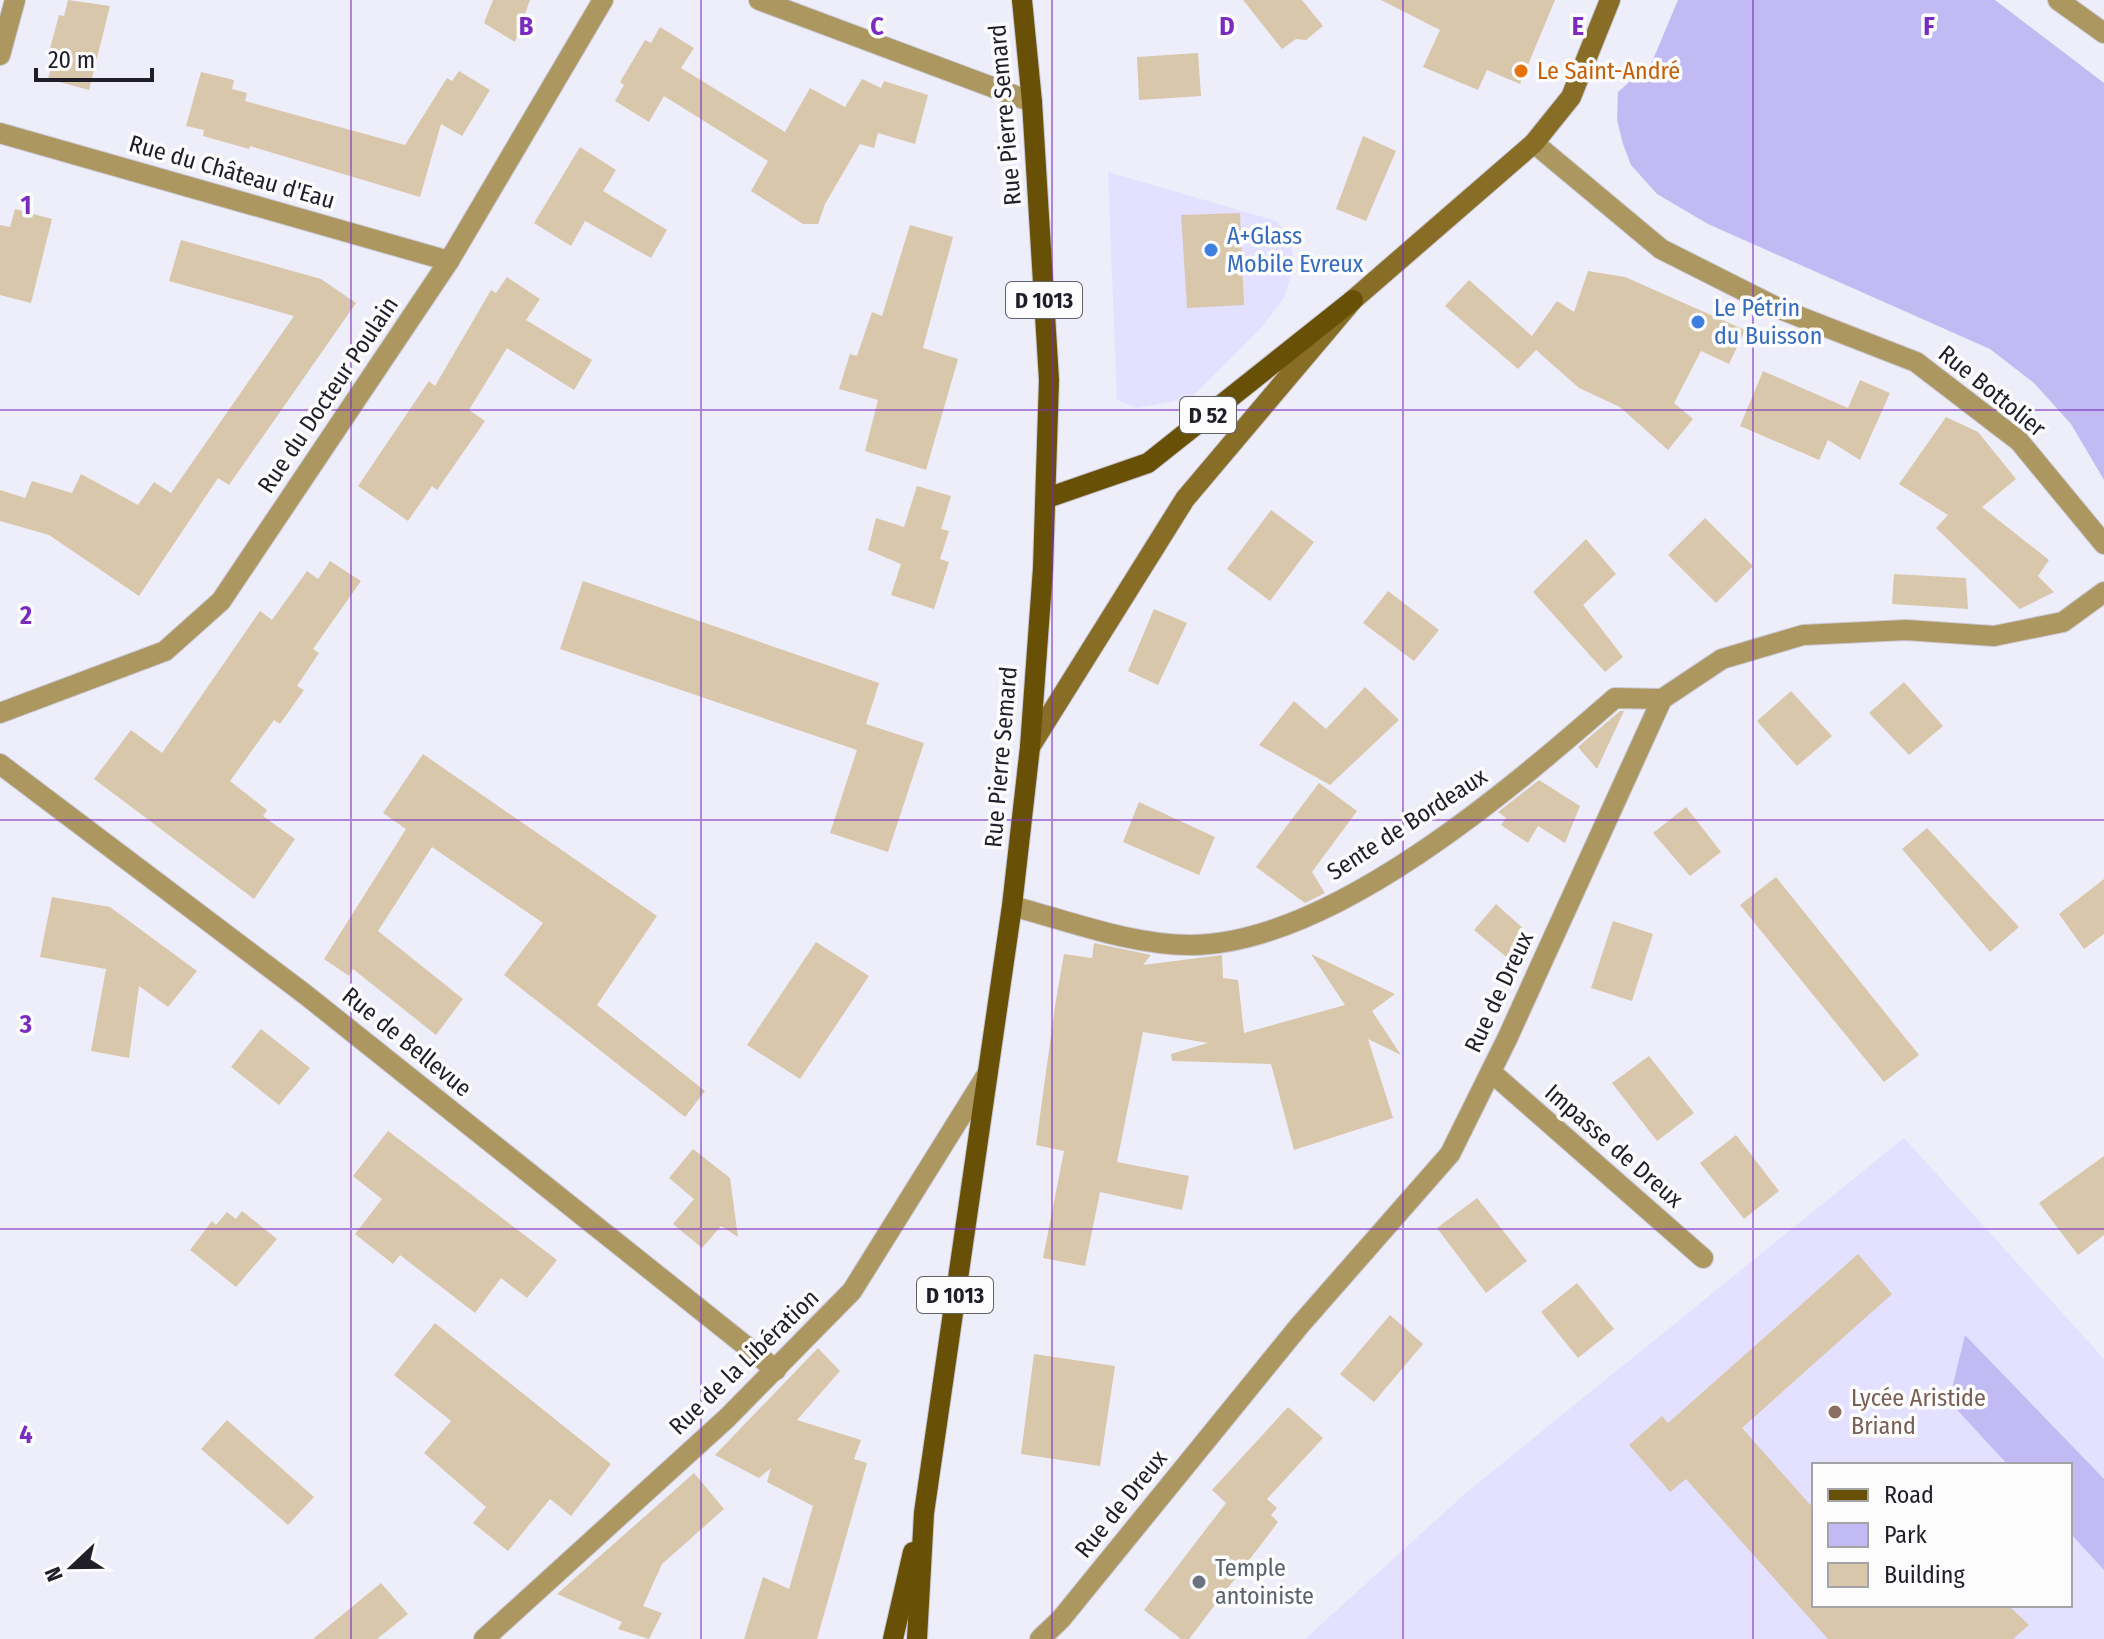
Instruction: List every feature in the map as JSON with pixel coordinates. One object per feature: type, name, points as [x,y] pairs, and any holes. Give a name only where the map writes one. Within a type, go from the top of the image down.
[{"type":"main road","name":"Rue Pierre Semard","points":[[917,1639],[924,1513],[1012,906],[1030,747],[1047,498],[1048,357],[1032,102],[1022,0]]},
{"type":"main road","name":"D 52","points":[[1047,498],[1148,463],[1353,300],[1534,143],[1571,97],[1610,0]]},
{"type":"main road","name":"D 52","points":[[1030,747],[1185,499],[1353,300]]},
{"type":"main road","name":"Rue Pierre Semard","points":[[893,1639],[900,1598],[924,1513]]},
{"type":"street","points":[[0,55],[15,0]]},
{"type":"street","name":"Rue du Docteur Poulain","points":[[0,713],[165,651],[221,601],[449,261],[603,0]]},
{"type":"street","points":[[759,0],[1032,102]]},
{"type":"street","points":[[2058,0],[2104,33]]},
{"type":"street","name":"Rue du Château d'Eau","points":[[0,133],[449,261]]},
{"type":"street","name":"Rue Bottolier","points":[[1534,143],[1661,249],[1780,309],[1916,362],[2019,441],[2104,544]]},
{"type":"street","points":[[1662,699],[1722,659],[1803,635],[1906,630],[1994,636],[2063,622],[2104,592]]},
{"type":"street","name":"Sente de Bordeaux","points":[[1012,906],[1150,941],[1190,945],[1235,940],[1273,928],[1336,902],[1396,866],[1514,785],[1615,698],[1662,699]]},
{"type":"street","name":"Rue de Dreux","points":[[1040,1639],[1061,1619],[1300,1325],[1450,1154],[1491,1072],[1662,699]]},
{"type":"street","name":"Rue de Bellevue","points":[[0,764],[306,995],[776,1370]]},
{"type":"street","name":"Impasse de Dreux","points":[[1491,1072],[1703,1258]]},
{"type":"street","name":"Rue de la Libération","points":[[484,1639],[776,1370],[852,1291],[986,1076]]},
{"type":"shaded area","points":[[1108,172],[1276,221],[1291,238],[1294,265],[1284,298],[1262,327],[1191,398],[1136,408],[1117,400]]},
{"type":"shaded area","name":"Lycée Aristide Briand","points":[[1904,1138],[2104,1359],[2104,1639],[1305,1639],[1467,1492]]},
{"type":"green space","points":[[1678,0],[1995,0],[2104,83],[2104,480],[2071,424],[2034,383],[1990,349],[1708,224],[1657,194],[1631,165],[1617,120],[1618,92],[1652,62]]},
{"type":"green space","points":[[1965,1335],[2104,1479],[2104,1570],[2072,1535],[2072,1463],[2006,1463],[1949,1401]]},
{"type":"building","points":[[68,0],[110,6],[89,90],[48,79],[54,57],[48,56],[59,15],[64,16]]},
{"type":"building","points":[[493,0],[530,0],[515,42],[484,23]]},
{"type":"building","points":[[1243,0],[1302,0],[1323,26],[1306,40],[1296,39],[1282,49]]},
{"type":"building","points":[[1381,0],[1555,0],[1520,84],[1487,70],[1478,90],[1423,67],[1440,30]]},
{"type":"building","points":[[660,27],[694,48],[681,68],[785,132],[810,88],[845,107],[862,79],[881,88],[884,81],[928,95],[915,144],[878,133],[874,148],[860,144],[825,204],[818,224],[803,224],[751,191],[768,161],[664,96],[649,122],[615,101],[624,85],[620,82],[645,40],[651,43]]},
{"type":"building","points":[[1198,53],[1201,96],[1139,100],[1137,57]]},
{"type":"building","points":[[459,71],[490,90],[462,136],[441,124],[420,197],[250,146],[249,149],[203,136],[204,130],[186,126],[201,72],[234,80],[232,89],[247,93],[245,101],[405,145],[447,78],[452,81]]},
{"type":"building","points":[[1363,136],[1396,151],[1366,221],[1336,209]]},
{"type":"building","points":[[580,147],[616,170],[603,191],[667,230],[651,258],[585,221],[571,246],[534,223]]},
{"type":"building","points":[[15,209],[52,219],[31,303],[0,295],[0,225],[10,227]]},
{"type":"building","points":[[1240,213],[1244,305],[1187,308],[1181,215]]},
{"type":"building","points":[[910,225],[953,237],[923,348],[958,359],[926,470],[865,451],[878,400],[839,389],[850,354],[857,356],[872,312],[882,316]]},
{"type":"building","points":[[181,240],[321,279],[356,303],[229,485],[218,478],[139,596],[49,535],[0,521],[0,490],[25,498],[32,481],[72,493],[81,474],[138,505],[154,482],[171,493],[294,316],[169,281]]},
{"type":"building","points":[[1588,271],[1625,277],[1745,330],[1729,364],[1701,351],[1674,403],[1693,419],[1668,450],[1620,407],[1579,388],[1536,350],[1518,369],[1445,306],[1469,280],[1532,336],[1557,301],[1574,312]]},
{"type":"building","points":[[507,277],[540,299],[526,320],[592,360],[574,390],[507,348],[469,410],[485,421],[437,490],[432,486],[408,521],[358,486],[429,381],[435,386],[491,290],[496,293]]},
{"type":"building","points":[[1763,371],[1848,408],[1860,380],[1890,393],[1860,460],[1828,440],[1819,460],[1740,426]]},
{"type":"building","points":[[1946,417],[1978,432],[2016,479],[1982,507],[2049,560],[2038,576],[2054,592],[2020,609],[1936,528],[1948,515],[1899,484]]},
{"type":"building","points":[[917,486],[951,496],[941,529],[949,531],[940,559],[949,562],[934,609],[891,595],[901,564],[868,550],[876,518],[904,527]]},
{"type":"building","points":[[1271,510],[1314,542],[1270,601],[1227,569]]},
{"type":"building","points":[[1705,518],[1753,566],[1716,603],[1668,555]]},
{"type":"building","points":[[1586,539],[1616,574],[1583,605],[1623,657],[1605,672],[1533,592]]},
{"type":"building","points":[[330,561],[361,581],[313,649],[319,653],[297,686],[304,690],[280,724],[274,720],[230,781],[267,810],[263,816],[295,839],[254,899],[94,779],[131,730],[162,753],[260,611],[272,620],[307,571],[318,579]]},
{"type":"building","points":[[1894,574],[1966,578],[1968,609],[1892,604]]},
{"type":"building","points":[[583,581],[879,683],[866,724],[924,743],[888,852],[830,833],[857,750],[560,649]]},
{"type":"building","points":[[1388,591],[1439,630],[1414,661],[1363,623]]},
{"type":"building","points":[[1154,609],[1187,623],[1158,685],[1128,671]]},
{"type":"building","points":[[1904,682],[1943,726],[1909,755],[1869,713]]},
{"type":"building","points":[[1365,687],[1399,720],[1330,785],[1259,745],[1294,701],[1326,729]]},
{"type":"building","points":[[1791,691],[1832,736],[1797,766],[1757,721]]},
{"type":"building","points":[[1620,711],[1624,711],[1597,769],[1578,747]]},
{"type":"building","points":[[423,754],[657,916],[597,1005],[705,1091],[685,1117],[504,975],[543,923],[432,847],[378,931],[463,999],[436,1035],[353,969],[349,976],[324,959],[406,829],[383,813]]},
{"type":"building","points":[[1539,780],[1580,806],[1565,843],[1538,826],[1528,843],[1501,825],[1506,818],[1498,812]]},
{"type":"building","points":[[1319,783],[1357,811],[1312,872],[1325,893],[1305,903],[1256,867]]},
{"type":"building","points":[[1139,802],[1215,837],[1199,875],[1123,842]]},
{"type":"building","points":[[1686,807],[1721,852],[1690,876],[1653,833]]},
{"type":"building","points":[[1927,828],[2019,927],[1990,952],[1902,849]]},
{"type":"building","points":[[1776,877],[1919,1055],[1884,1082],[1740,905]]},
{"type":"building","points":[[2104,879],[2104,934],[2084,949],[2059,914]]},
{"type":"building","points":[[52,897],[110,907],[197,971],[168,1007],[139,986],[129,1058],[91,1051],[106,969],[40,957]]},
{"type":"building","points":[[1496,904],[1526,931],[1511,961],[1474,930]]},
{"type":"building","points":[[1613,921],[1653,934],[1632,1001],[1591,988]]},
{"type":"building","points":[[816,942],[869,976],[800,1079],[747,1045]]},
{"type":"building","points":[[1094,943],[1151,955],[1143,965],[1222,955],[1223,978],[1238,980],[1244,1033],[1345,1005],[1311,954],[1395,994],[1372,1011],[1401,1055],[1368,1039],[1393,1118],[1294,1150],[1271,1064],[1172,1061],[1171,1054],[1208,1043],[1143,1032],[1117,1162],[1189,1176],[1182,1210],[1100,1192],[1085,1266],[1043,1258],[1064,1151],[1036,1145],[1055,1006],[1064,954],[1092,958]]},
{"type":"building","points":[[261,1029],[310,1068],[279,1105],[231,1067]]},
{"type":"building","points":[[1649,1056],[1694,1113],[1657,1141],[1612,1083]]},
{"type":"building","points":[[388,1131],[557,1260],[527,1298],[501,1278],[475,1313],[400,1255],[393,1264],[355,1234],[382,1199],[353,1176]]},
{"type":"building","points":[[1736,1135],[1779,1191],[1744,1219],[1700,1163]]},
{"type":"building","points":[[693,1149],[730,1178],[738,1237],[721,1226],[702,1248],[673,1224],[694,1199],[669,1178]]},
{"type":"building","points":[[2104,1156],[2104,1235],[2078,1255],[2039,1203]]},
{"type":"building","points":[[1477,1198],[1527,1261],[1486,1293],[1437,1228]]},
{"type":"building","points":[[242,1211],[277,1239],[236,1287],[190,1250],[212,1221],[216,1225],[227,1212],[236,1219]]},
{"type":"building","points":[[1858,1254],[1892,1294],[1742,1428],[1812,1507],[1812,1607],[2010,1607],[2029,1625],[2013,1639],[1828,1639],[1686,1479],[1670,1492],[1629,1445],[1662,1416],[1668,1423]]},
{"type":"building","points":[[1577,1283],[1614,1329],[1578,1358],[1541,1312]]},
{"type":"building","points":[[1390,1315],[1423,1344],[1374,1402],[1340,1374]]},
{"type":"building","points":[[435,1323],[611,1464],[571,1516],[550,1499],[508,1551],[473,1523],[486,1507],[424,1453],[451,1421],[394,1375]]},
{"type":"building","points":[[818,1348],[840,1371],[797,1420],[861,1440],[854,1459],[867,1463],[817,1639],[744,1639],[763,1577],[789,1589],[813,1506],[767,1482],[771,1468],[759,1478],[715,1455]]},
{"type":"building","points":[[1034,1354],[1115,1366],[1100,1466],[1021,1454]]},
{"type":"building","points":[[1288,1407],[1323,1438],[1267,1499],[1277,1508],[1271,1515],[1278,1522],[1189,1639],[1181,1639],[1144,1610],[1226,1503],[1212,1490]]},
{"type":"building","points":[[227,1420],[314,1497],[288,1525],[201,1449]]},
{"type":"building","points":[[694,1473],[724,1509],[662,1564],[643,1606],[662,1613],[649,1639],[618,1629],[622,1622],[557,1594]]},
{"type":"building","points":[[381,1583],[408,1614],[377,1639],[313,1639]]},
{"type":"place","name":"Le Saint-André","points":[[1521,71]]},
{"type":"place","name":"A+Glass Mobile Evreux","points":[[1211,250]]},
{"type":"place","name":"Le Pétrin du Buisson","points":[[1698,322]]},
{"type":"place","name":"Lycée Aristide Briand","points":[[1835,1412]]},
{"type":"place","name":"Temple antoiniste","points":[[1199,1582]]}]
